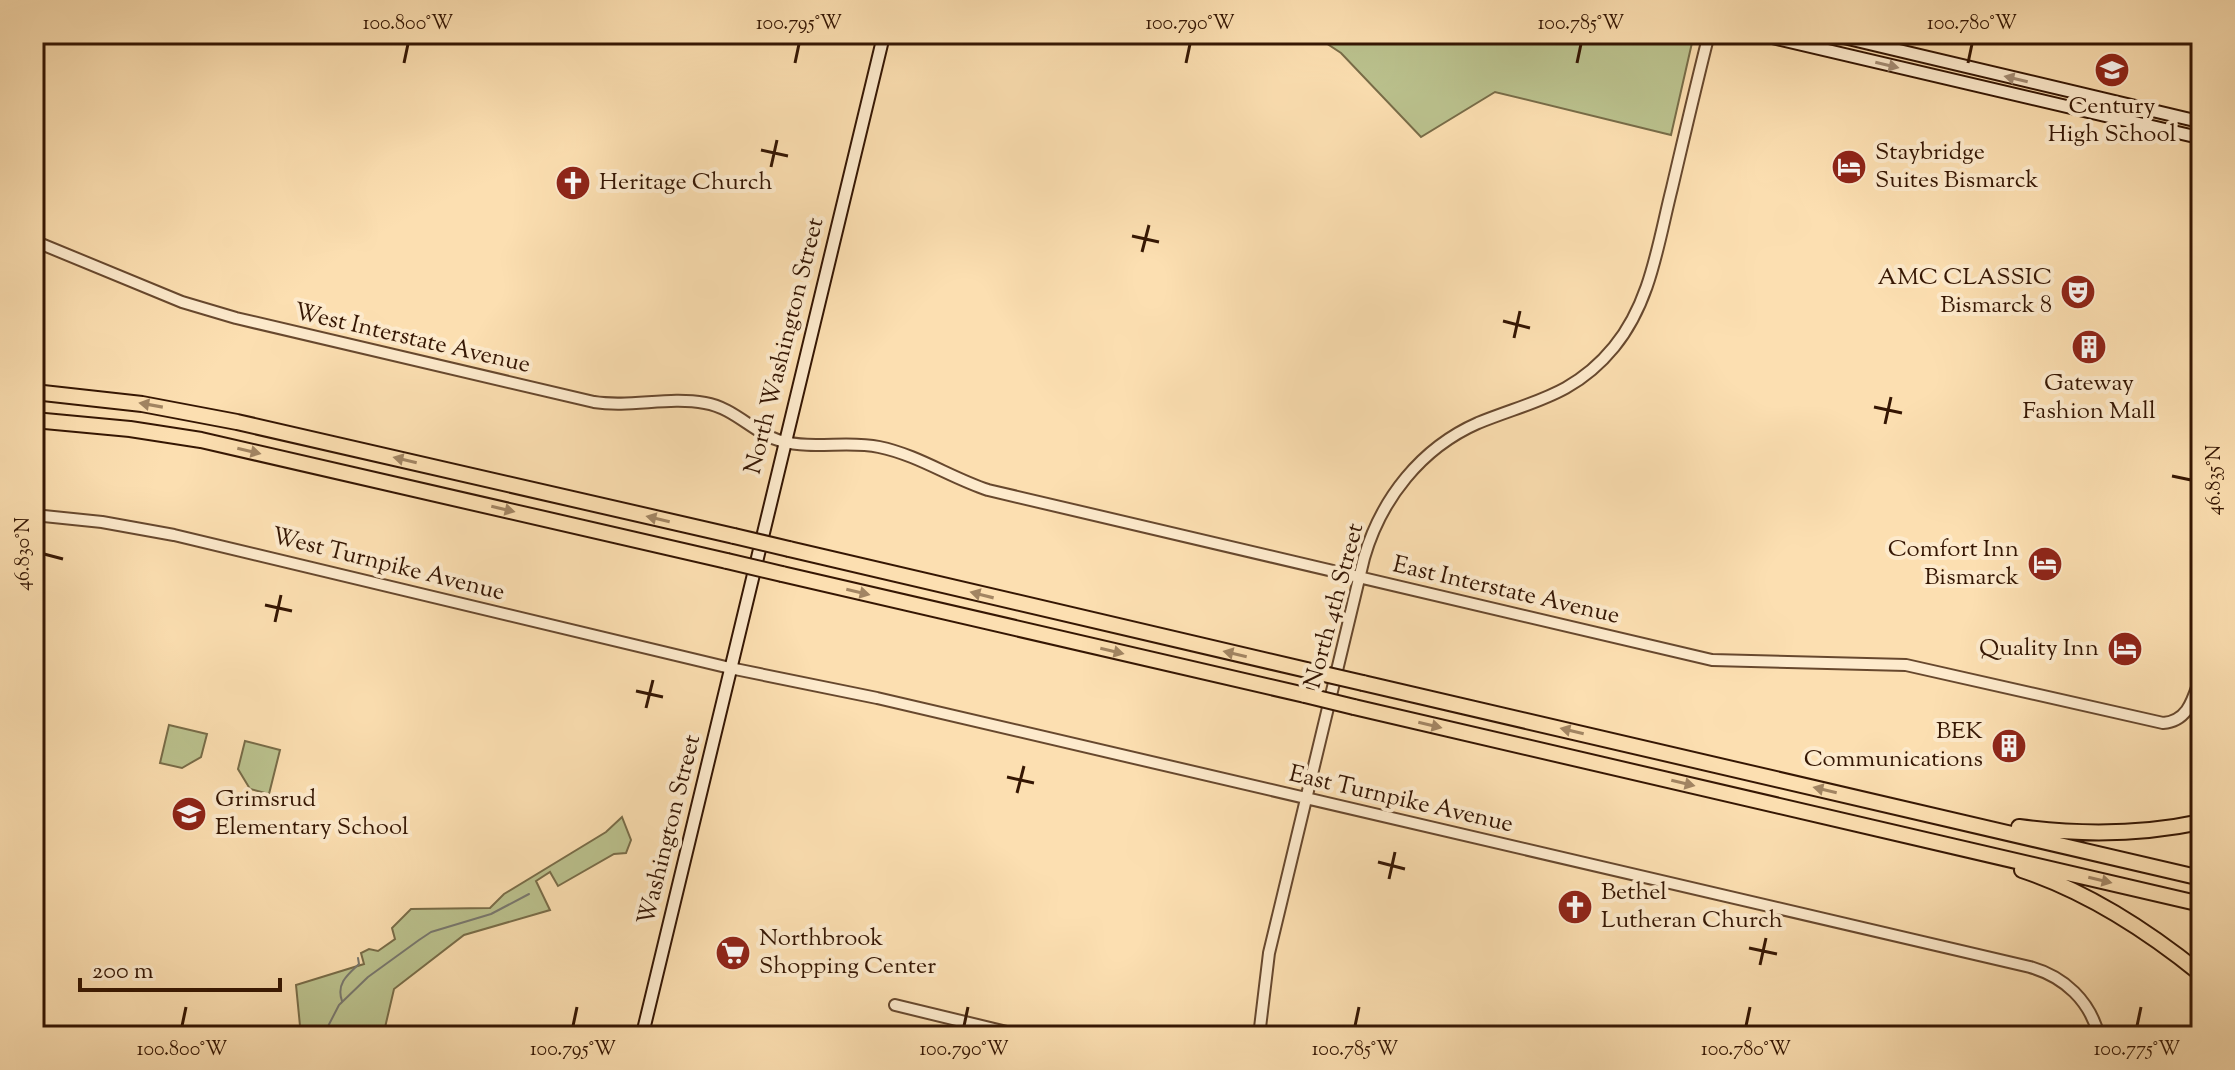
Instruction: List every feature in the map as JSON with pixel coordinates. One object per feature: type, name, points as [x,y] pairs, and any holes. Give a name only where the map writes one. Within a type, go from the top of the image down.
[{"type":"highway","points":[[34,392],[142,404],[237,422],[2201,878]]},
{"type":"highway","points":[[34,420],[118,427],[201,440],[2201,904]]},
{"type":"highway","points":[[1873,802],[1987,824],[2051,831],[2139,832],[2201,822]]},
{"type":"highway","points":[[1817,815],[2017,868],[2056,883],[2126,920],[2201,974]]},
{"type":"main road","name":"North Washington Street","points":[[730,668],[884,34]]},
{"type":"main road","points":[[1757,34],[2201,138]]},
{"type":"main road","points":[[1829,34],[2201,122]]},
{"type":"main road","name":"Washington Street","points":[[642,1036],[730,668]]},
{"type":"street","name":"North 4th Street","points":[[1259,1036],[1266,967],[1370,540],[1384,509],[1425,458],[1461,431],[1539,403],[1571,385],[1603,360],[1630,326],[1650,278],[1709,34]]},
{"type":"street","name":"West Interstate Avenue","points":[[34,241],[164,295],[227,316],[594,402],[705,403],[726,409],[763,433],[785,442]]},
{"type":"street","name":"East Interstate Avenue","points":[[785,442],[884,448],[908,455],[988,490],[1717,661],[1906,665],[2156,723],[2170,723],[2183,717],[2201,676]]},
{"type":"street","name":"West Turnpike Avenue","points":[[34,515],[102,522],[174,535],[730,668]]},
{"type":"street","name":"East Turnpike Avenue","points":[[730,668],[818,684],[2030,967],[2059,979],[2083,1002],[2099,1036]]},
{"type":"street","points":[[895,1005],[1023,1036]]},
{"type":"green space","points":[[1328,34],[1694,34],[1671,135],[1495,92],[1421,137],[1341,53],[1326,43]]},
{"type":"green space","points":[[169,725],[207,734],[201,757],[182,768],[160,763]]},
{"type":"green space","points":[[245,741],[280,750],[269,794],[250,789],[238,769]]},
{"type":"green space","points":[[622,817],[631,840],[626,853],[614,854],[558,886],[550,872],[536,881],[550,910],[464,935],[394,989],[383,1036],[301,1036],[296,985],[364,964],[361,953],[369,949],[378,951],[395,939],[392,928],[411,909],[490,908],[504,894],[606,832]]},
{"type":"waterway","points":[[323,1036],[339,1005],[368,977],[419,940],[431,932],[491,914],[529,894]]},
{"type":"waterway","points":[[342,1001],[340,990],[347,976],[359,964],[358,958]]},
{"type":"place","name":"Century High School","points":[[2112,70]]},
{"type":"place","name":"Staybridge Suites Bismarck","points":[[1849,167]]},
{"type":"place","name":"Heritage Church","points":[[573,183]]},
{"type":"place","name":"AMC CLASSIC Bismarck 8","points":[[2078,292]]},
{"type":"place","name":"Gateway Fashion Mall","points":[[2089,347]]},
{"type":"place","name":"Comfort Inn Bismarck","points":[[2045,564]]},
{"type":"place","name":"Quality Inn","points":[[2125,649]]},
{"type":"place","name":"BEK Communications","points":[[2009,746]]},
{"type":"place","name":"Grimsrud Elementary School","points":[[189,814]]},
{"type":"place","name":"Bethel Lutheran Church","points":[[1575,907]]},
{"type":"place","name":"Northbrook Shopping Center","points":[[733,953]]}]
